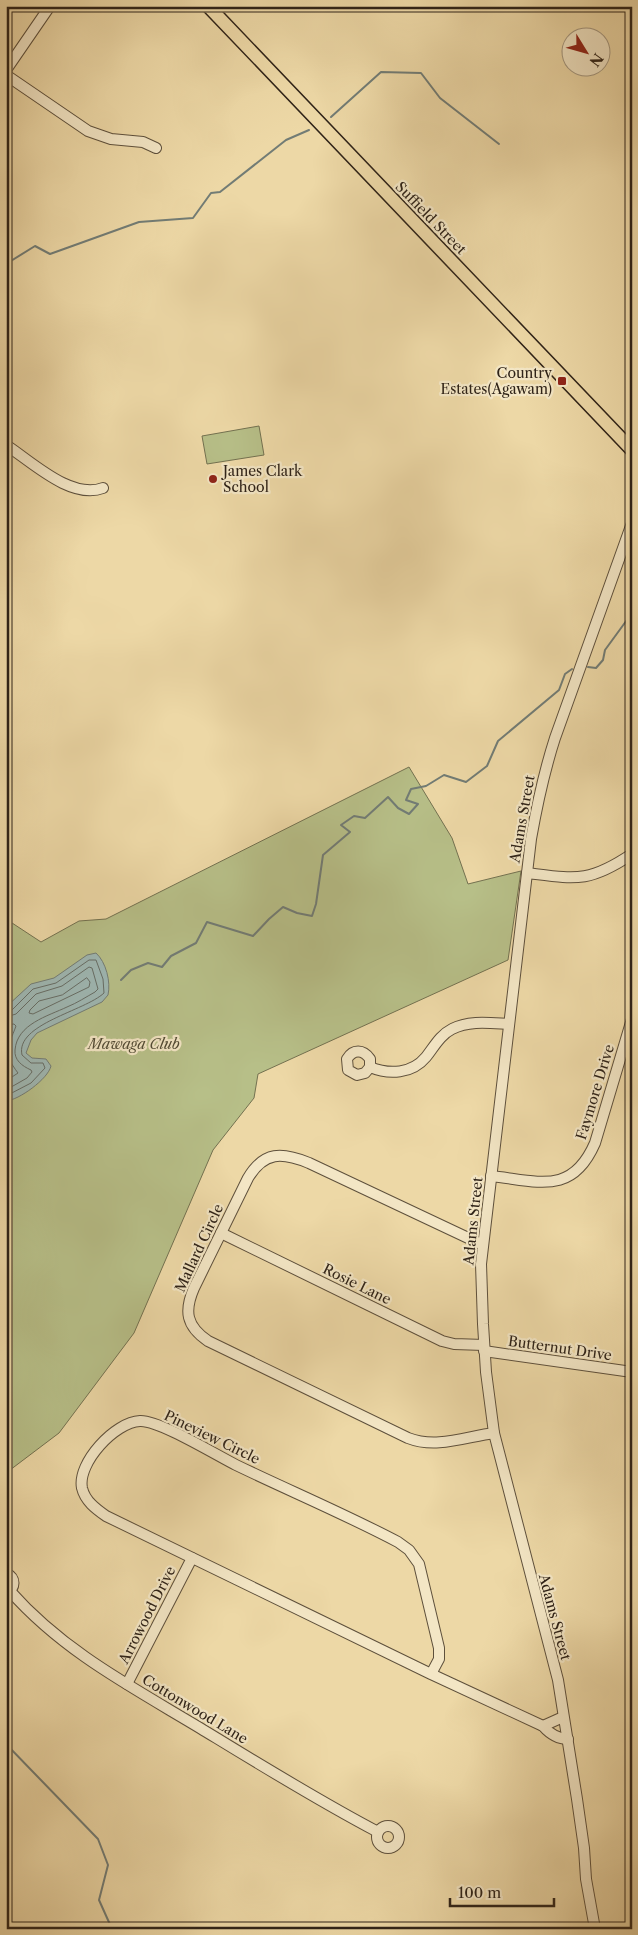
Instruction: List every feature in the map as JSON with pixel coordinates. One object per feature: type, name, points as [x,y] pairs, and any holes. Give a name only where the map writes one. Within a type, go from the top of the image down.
[{"type":"main road","name":"Suffield Street","points":[[208,6],[632,450]]},
{"type":"street","points":[[6,70],[50,6]]},
{"type":"street","points":[[6,75],[88,131],[111,139],[143,142],[156,148]]},
{"type":"street","points":[[6,445],[71,488],[86,492],[103,488]]},
{"type":"street","name":"Adams Street","points":[[595,1929],[586,1879],[584,1848],[558,1680],[494,1433],[484,1348],[481,1296],[483,1245],[536,808],[544,770],[632,523]]},
{"type":"street","points":[[527,873],[570,878],[584,877],[605,870],[632,854]]},
{"type":"street","points":[[370,1067],[391,1072],[407,1070],[420,1063],[440,1038],[454,1028],[475,1023],[509,1024]]},
{"type":"street","name":"Faymore Drive","points":[[491,1176],[550,1182],[566,1178],[579,1169],[587,1159],[595,1142],[631,1026]]},
{"type":"street","name":"Mallard Circle","points":[[483,1245],[309,1163],[292,1157],[277,1155],[261,1161],[251,1172],[188,1304],[191,1324],[202,1337],[416,1441],[434,1444],[494,1433]]},
{"type":"street","name":"Rosie Lane","points":[[221,1234],[442,1341],[484,1348]]},
{"type":"street","name":"Butternut Drive","points":[[484,1348],[632,1372]]},
{"type":"street","name":"Pineview Circle","points":[[431,1674],[439,1658],[438,1638],[419,1564],[403,1545],[160,1426],[141,1421],[121,1427],[102,1444],[89,1460],[82,1482],[83,1490],[94,1508],[106,1516],[431,1674],[543,1726],[548,1732],[558,1738],[568,1739]]},
{"type":"street","name":"Arrowood Drive","points":[[127,1684],[192,1558]]},
{"type":"street","name":"Cottonwood Lane","points":[[6,1573],[13,1580],[13,1586],[8,1592],[59,1639],[94,1665],[318,1799],[378,1832]]},
{"type":"street","points":[[543,1726],[564,1717]]},
{"type":"green space","points":[[259,426],[264,455],[207,464],[202,436]]},
{"type":"green space","name":"Mawaga Club","points":[[409,767],[452,838],[468,884],[521,871],[508,960],[258,1074],[254,1098],[213,1150],[134,1333],[59,1433],[10,1470],[6,1466],[6,919],[41,942],[79,921],[106,919]]},
{"type":"water","points":[[96,953],[103,962],[107,972],[108,995],[102,1002],[37,1033],[31,1040],[26,1053],[32,1058],[46,1059],[51,1066],[49,1071],[32,1088],[12,1100],[6,1101],[6,1007],[31,984],[54,978],[87,955]]},
{"type":"waterway","points":[[331,117],[381,72],[421,73],[440,98],[499,144]]},
{"type":"waterway","points":[[6,264],[35,246],[50,254],[139,222],[193,218],[211,193],[220,192],[286,140],[309,130]]},
{"type":"waterway","points":[[588,667],[596,668],[603,660],[605,650],[632,613]]},
{"type":"waterway","points":[[121,980],[131,970],[148,963],[162,967],[171,956],[196,943],[207,922],[253,936],[283,907],[297,913],[312,916],[316,904],[323,855],[350,832],[341,825],[354,816],[365,818],[388,797],[398,808],[409,814],[418,804],[406,800],[411,789],[426,786],[444,775],[466,782],[487,766],[498,741],[559,690],[565,674],[572,669]]},
{"type":"waterway","points":[[6,1744],[98,1839],[108,1865],[99,1900],[112,1929]]},
{"type":"place","name":"Country Estates(Agawam)","points":[[562,381]]},
{"type":"place","name":"James Clark School","points":[[213,479]]}]
